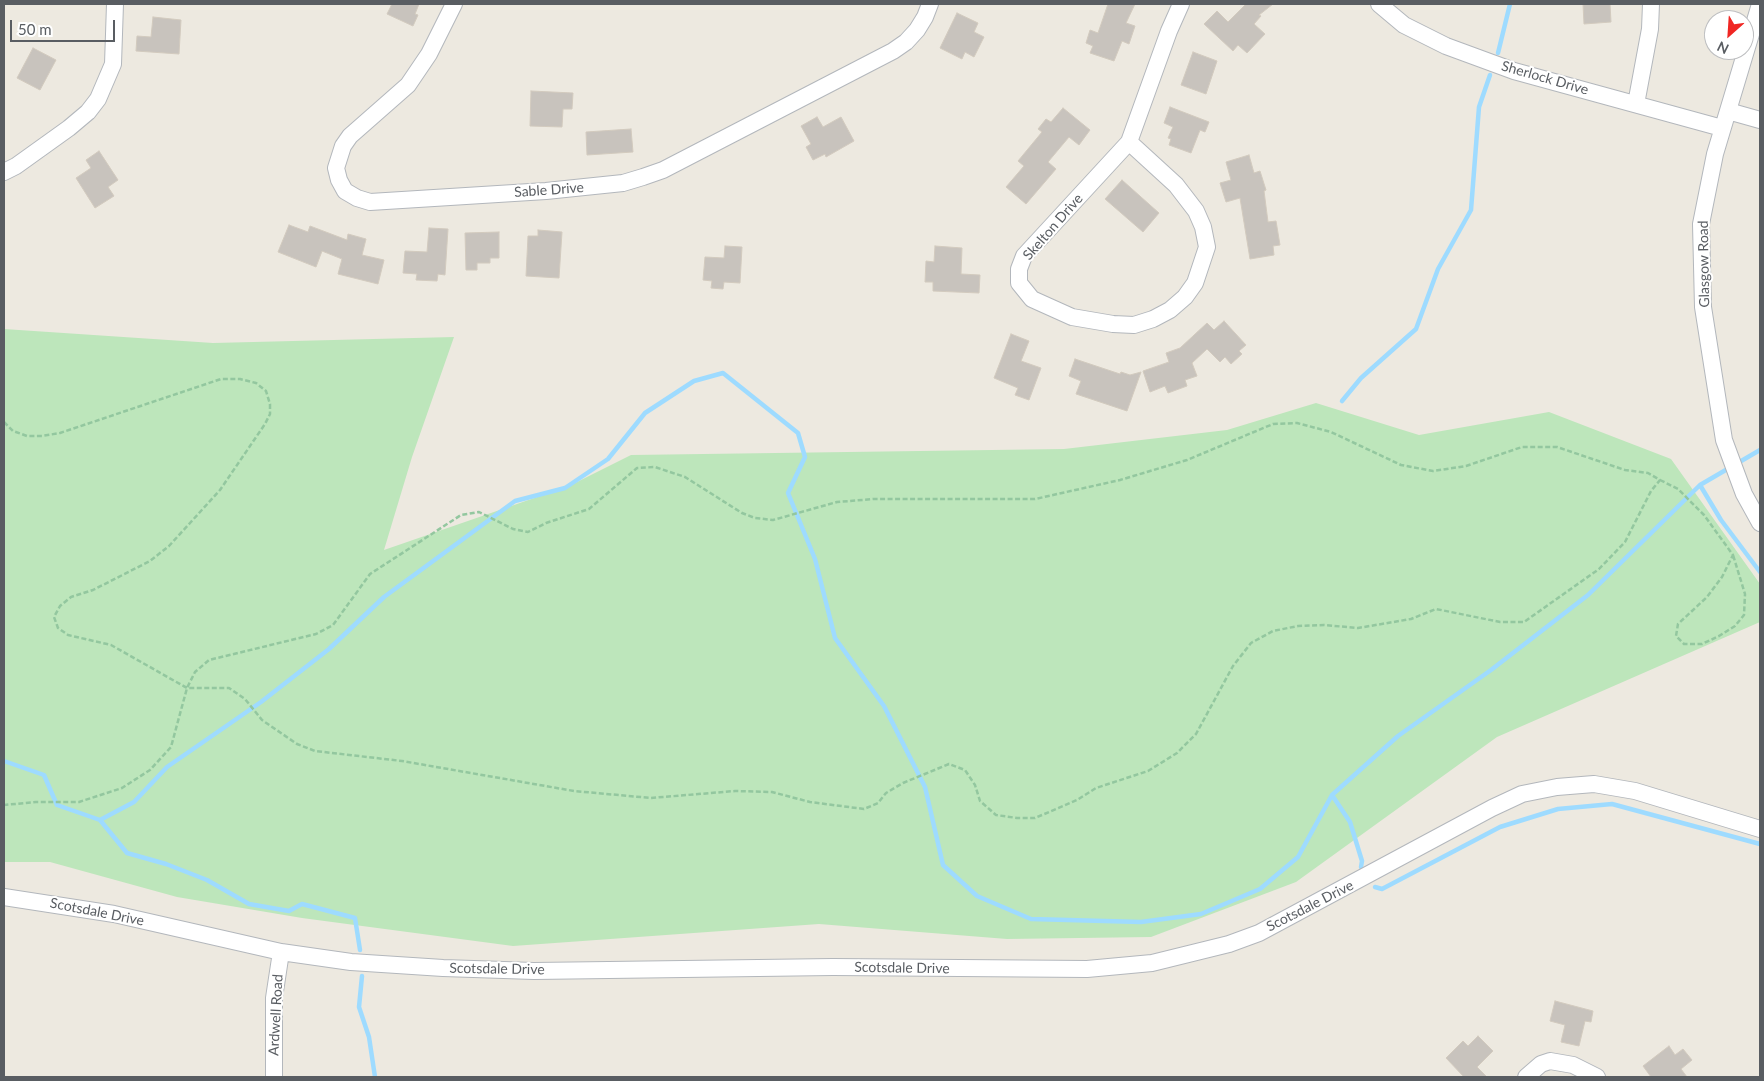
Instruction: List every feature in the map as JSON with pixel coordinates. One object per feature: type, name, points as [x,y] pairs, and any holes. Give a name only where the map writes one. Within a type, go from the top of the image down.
[{"type":"street","points":[[4,172],[16,166],[69,128],[88,112],[98,99],[113,64],[115,4]]},
{"type":"street","name":"Sable Drive","points":[[454,4],[429,54],[408,85],[350,136],[343,146],[336,168],[339,180],[345,191],[357,198],[370,202],[565,190],[623,183],[643,177],[663,170],[893,51],[906,42],[917,30],[930,4]]},
{"type":"street","name":"Skelton Drive","points":[[1129,142],[1176,185],[1196,211],[1203,227],[1207,247],[1195,283],[1170,310],[1153,319],[1134,325],[1113,324],[1072,317],[1032,299],[1018,283],[1019,269],[1024,256],[1129,142],[1148,96],[1169,30],[1181,4]]},
{"type":"street","name":"Sherlock Drive","points":[[1379,4],[1404,25],[1446,46],[1514,71],[1722,128]]},
{"type":"street","points":[[1636,104],[1650,29],[1651,4]]},
{"type":"street","name":"Glasgow Road","points":[[1760,4],[1714,154],[1701,224],[1703,307],[1724,440],[1744,494],[1760,523]]},
{"type":"street","points":[[1728,111],[1760,120]]},
{"type":"street","name":"Scotsdale Drive","points":[[4,897],[114,914],[281,952],[351,962],[424,967],[534,971],[834,967],[1013,970],[1120,967],[1152,963],[1198,953],[1259,933],[1492,808],[1522,794],[1557,787],[1594,784],[1635,791],[1760,829]]},
{"type":"street","name":"Ardwell Road","points":[[274,1077],[274,998],[281,952]]},
{"type":"street","points":[[1526,1077],[1542,1064],[1550,1061],[1573,1065],[1597,1077]]},
{"type":"path","points":[[4,422],[13,431],[27,436],[42,436],[60,433],[221,379],[240,379],[256,383],[266,391],[270,404],[270,414],[265,424],[220,490],[169,546],[150,561],[93,590],[71,597],[60,606],[54,617],[58,628],[68,635],[111,645],[187,688],[229,688],[245,699],[262,720],[297,744],[315,751],[402,761],[574,791],[651,798],[735,791],[772,792],[810,802],[864,809],[878,803],[886,793],[903,784],[950,764],[965,770],[975,785],[980,801],[996,815],[1035,818],[1077,800],[1096,788],[1148,771],[1177,753],[1196,734],[1233,666],[1251,643],[1273,631],[1298,626],[1324,625],[1358,628],[1411,620],[1436,609],[1500,622],[1524,622],[1600,569],[1625,542],[1646,499],[1660,480]]},
{"type":"path","points":[[4,805],[36,802],[79,802],[122,788],[150,770],[171,748],[187,688],[195,672],[210,660],[316,634],[333,625],[370,574],[461,515],[479,512],[513,529],[528,532],[546,523],[590,509],[637,468],[655,467],[685,477],[742,513],[755,518],[773,520],[837,502],[874,499],[1035,499],[1120,480],[1188,460],[1273,424],[1297,423],[1332,432],[1401,465],[1433,472],[1466,466],[1522,447],[1557,447],[1625,470],[1648,473],[1678,489],[1704,515],[1733,555],[1744,594],[1744,615],[1735,626],[1702,644],[1684,644],[1676,636],[1678,624],[1707,597],[1722,577],[1733,555]]},
{"type":"green space","points":[[4,329],[213,343],[454,337],[412,457],[384,550],[569,486],[631,455],[1064,449],[1227,430],[1316,403],[1419,435],[1549,412],[1671,459],[1760,584],[1760,622],[1497,737],[1296,882],[1151,937],[1007,939],[819,924],[513,946],[302,918],[177,897],[50,862],[4,862]]},
{"type":"building","points":[[392,4],[419,4],[415,14],[418,15],[413,26],[387,14]]},
{"type":"building","points":[[1108,4],[1135,4],[1126,23],[1135,26],[1129,44],[1122,41],[1114,61],[1090,53],[1093,46],[1086,43],[1090,30],[1098,33]]},
{"type":"building","points":[[1246,4],[1273,4],[1259,15],[1261,16],[1254,24],[1265,34],[1247,53],[1238,45],[1233,51],[1204,24],[1217,11],[1228,22]]},
{"type":"building","points":[[1583,4],[1610,4],[1611,22],[1584,24]]},
{"type":"building","points":[[957,13],[978,23],[974,32],[984,37],[974,57],[965,52],[962,59],[940,48]]},
{"type":"building","points":[[153,17],[181,20],[179,54],[136,51],[137,36],[151,37]]},
{"type":"building","points":[[33,48],[56,60],[40,90],[17,78]]},
{"type":"building","points":[[1193,52],[1217,61],[1206,94],[1181,85]]},
{"type":"building","points":[[531,91],[573,93],[572,109],[563,109],[562,127],[530,126]]},
{"type":"building","points":[[1170,107],[1209,122],[1205,132],[1200,130],[1191,153],[1169,145],[1171,139],[1168,138],[1173,127],[1164,123]]},
{"type":"building","points":[[1063,108],[1090,130],[1079,145],[1069,137],[1048,162],[1056,169],[1026,204],[1006,187],[1024,166],[1018,161],[1042,132],[1038,129],[1046,119],[1051,122]]},
{"type":"building","points":[[817,117],[823,127],[841,117],[854,141],[826,157],[825,154],[813,160],[806,147],[811,144],[801,126]]},
{"type":"building","points":[[631,129],[633,152],[587,155],[586,132]]},
{"type":"building","points":[[99,151],[118,180],[108,187],[114,196],[95,208],[76,178],[91,168],[86,160]]},
{"type":"building","points":[[1249,155],[1254,173],[1260,171],[1266,190],[1264,191],[1268,222],[1276,221],[1280,245],[1273,246],[1274,255],[1250,259],[1240,198],[1226,202],[1220,183],[1231,180],[1226,162]]},
{"type":"building","points":[[1122,180],[1159,213],[1143,232],[1105,199]]},
{"type":"building","points":[[289,225],[308,232],[310,226],[347,240],[348,234],[366,239],[362,255],[384,260],[378,284],[338,274],[342,259],[322,251],[316,267],[278,252]]},
{"type":"building","points":[[429,228],[448,229],[445,275],[438,274],[437,281],[416,280],[417,274],[403,273],[405,251],[427,252]]},
{"type":"building","points":[[538,230],[562,232],[559,278],[526,276],[528,236],[538,236]]},
{"type":"building","points":[[499,232],[499,258],[490,258],[490,263],[477,263],[477,270],[466,270],[465,233]]},
{"type":"building","points":[[725,246],[742,247],[740,283],[724,282],[723,289],[711,288],[712,281],[703,280],[705,257],[724,258]]},
{"type":"building","points":[[935,246],[962,248],[961,274],[980,275],[979,293],[933,291],[933,282],[925,282],[926,261],[934,262]]},
{"type":"building","points":[[1224,321],[1246,345],[1239,351],[1242,354],[1231,364],[1225,357],[1220,362],[1207,349],[1192,363],[1197,376],[1185,380],[1187,386],[1168,393],[1165,386],[1150,392],[1143,371],[1169,362],[1166,353],[1180,348],[1207,323],[1214,330]]},
{"type":"building","points":[[1011,334],[1029,341],[1021,361],[1041,368],[1029,400],[1015,395],[1018,388],[994,378]]},
{"type":"building","points":[[1075,359],[1120,374],[1121,372],[1130,375],[1141,372],[1127,411],[1076,394],[1081,381],[1069,376]]},
{"type":"building","points":[[1555,1001],[1593,1011],[1591,1022],[1585,1021],[1579,1046],[1561,1042],[1565,1025],[1550,1021]]},
{"type":"building","points":[[1478,1036],[1493,1051],[1477,1067],[1487,1077],[1464,1077],[1446,1058],[1463,1041],[1468,1046]]},
{"type":"building","points":[[1669,1046],[1675,1055],[1683,1049],[1692,1060],[1681,1069],[1687,1077],[1651,1077],[1643,1066]]},
{"type":"waterway","points":[[1498,53],[1510,4]]},
{"type":"waterway","points":[[1342,401],[1361,378],[1416,329],[1438,269],[1471,210],[1479,107],[1490,75]]},
{"type":"waterway","points":[[4,761],[44,775],[57,805],[100,820],[134,802],[167,767],[261,702],[329,649],[384,597],[515,501],[565,488],[608,459],[645,413],[694,381],[723,373],[798,433],[805,457],[788,493],[815,559],[835,638],[884,706],[925,787],[943,865],[977,896],[1031,919],[1141,922],[1201,914],[1260,889],[1298,857],[1332,795],[1398,736],[1491,670],[1588,595],[1700,485],[1760,450]]},
{"type":"waterway","points":[[1700,485],[1721,520],[1760,572]]},
{"type":"waterway","points":[[1332,795],[1350,822],[1362,861],[1361,867]]},
{"type":"waterway","points":[[1375,887],[1382,889],[1500,827],[1558,809],[1612,804],[1760,844]]},
{"type":"waterway","points":[[100,820],[127,853],[166,864],[207,880],[249,904],[289,911],[302,904],[355,918],[360,950]]},
{"type":"waterway","points":[[362,976],[359,1007],[369,1037],[375,1077]]}]
